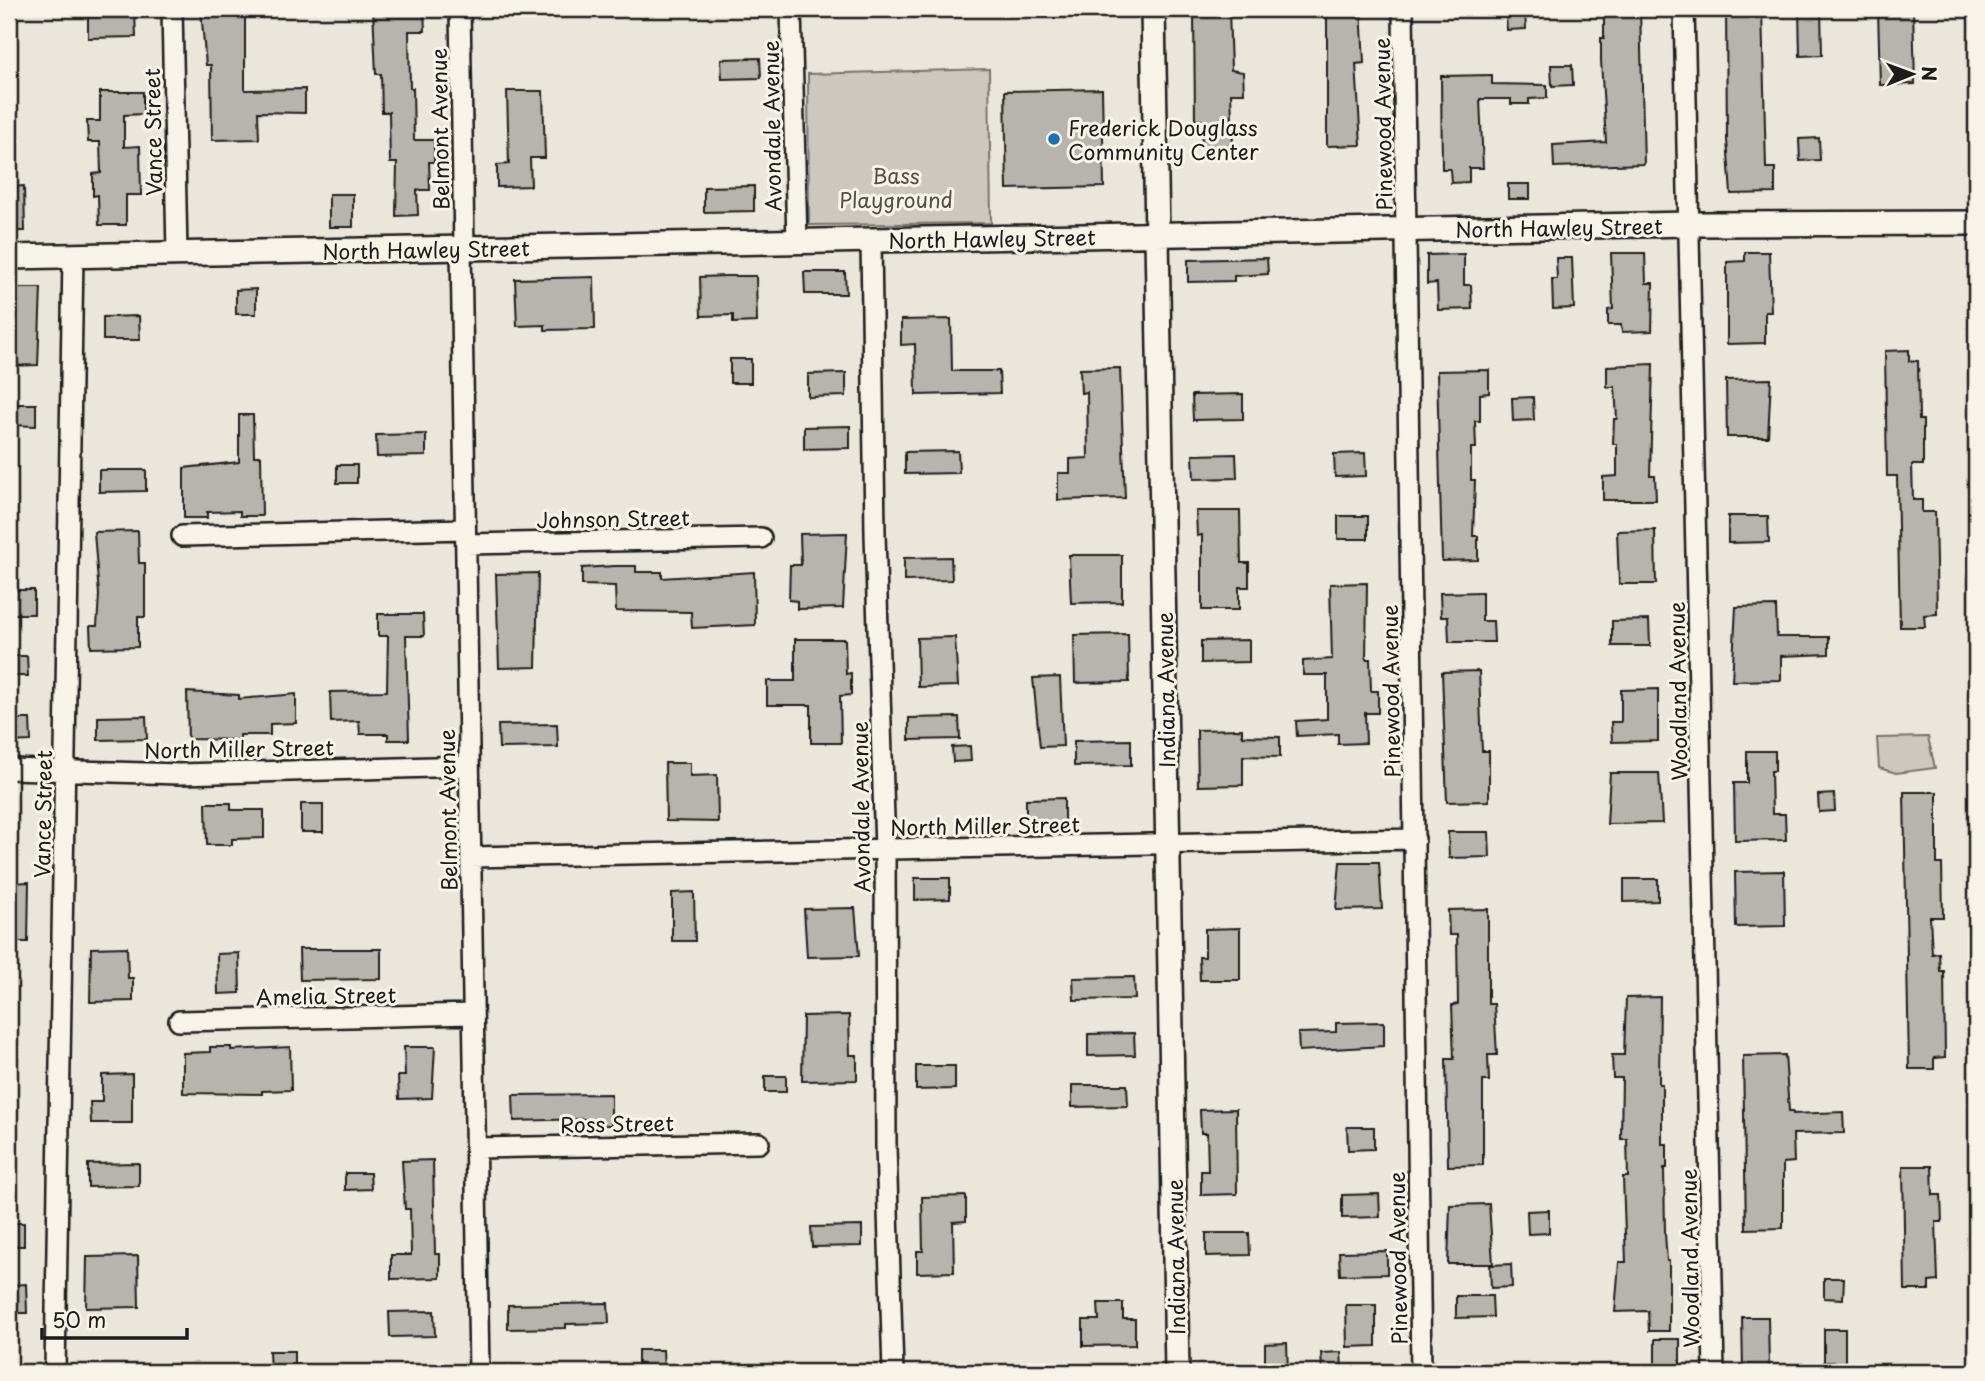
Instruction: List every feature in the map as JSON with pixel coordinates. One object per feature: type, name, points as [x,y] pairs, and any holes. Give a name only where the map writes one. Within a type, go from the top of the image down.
[{"type":"street","name":"Vance Street","points":[[172,9],[177,254]]},
{"type":"street","name":"Belmont Avenue","points":[[460,9],[479,1372]]},
{"type":"street","name":"Avondale Avenue","points":[[792,9],[797,242]]},
{"type":"street","name":"Indiana Avenue","points":[[1153,9],[1177,1372]]},
{"type":"street","name":"Pinewood Avenue","points":[[1403,9],[1421,1372]]},
{"type":"street","name":"Woodland Avenue","points":[[1684,9],[1714,1372]]},
{"type":"street","name":"North Hawley Street","points":[[9,257],[1690,224],[1976,223]]},
{"type":"street","name":"Avondale Avenue","points":[[871,240],[875,521],[885,850],[886,1146],[893,1372]]},
{"type":"street","name":"Vance Street","points":[[55,1372],[73,256]]},
{"type":"street","name":"Johnson Street","points":[[182,536],[761,538]]},
{"type":"street","name":"North Miller Street","points":[[9,769],[191,774],[469,765]]},
{"type":"street","name":"North Miller Street","points":[[471,857],[1415,839]]},
{"type":"street","name":"Amelia Street","points":[[179,1021],[473,1014]]},
{"type":"street","name":"Ross Street","points":[[476,1149],[758,1143]]},
{"type":"green space","name":"Bass Playground","points":[[989,69],[991,223],[809,225],[808,74]]},
{"type":"green space","points":[[1928,737],[1935,768],[1896,773],[1879,768],[1877,738]]},
{"type":"building","points":[[373,9],[424,9],[425,31],[409,31],[410,88],[413,88],[414,140],[434,140],[434,162],[429,162],[430,190],[417,190],[418,215],[396,216],[397,163],[390,163],[389,112],[382,112],[381,74],[376,74]]},
{"type":"building","points":[[1194,9],[1229,9],[1231,70],[1243,72],[1244,93],[1231,93],[1233,147],[1202,148],[1201,120],[1195,120]]},
{"type":"building","points":[[1327,9],[1361,9],[1364,63],[1356,64],[1361,145],[1327,146]]},
{"type":"building","points":[[1640,9],[1644,164],[1554,167],[1553,145],[1606,142],[1601,61],[1604,11]]},
{"type":"building","points":[[1726,9],[1762,9],[1766,168],[1775,168],[1775,193],[1731,194],[1727,140]]},
{"type":"building","points":[[1799,9],[1821,9],[1822,55],[1800,56]]},
{"type":"building","points":[[1878,9],[1913,9],[1915,84],[1880,85]]},
{"type":"building","points":[[201,11],[245,11],[245,90],[305,89],[305,113],[258,112],[259,139],[212,140],[211,65],[206,65]]},
{"type":"building","points":[[1525,12],[1526,29],[1507,30],[1506,13]]},
{"type":"building","points":[[135,13],[136,37],[88,38],[88,14]]},
{"type":"building","points":[[760,58],[761,78],[722,79],[721,59]]},
{"type":"building","points":[[1551,65],[1572,65],[1573,85],[1552,86]]},
{"type":"building","points":[[1492,75],[1492,84],[1547,85],[1547,98],[1529,99],[1529,104],[1511,104],[1511,99],[1480,99],[1483,168],[1469,168],[1469,182],[1451,183],[1450,169],[1442,169],[1441,76]]},
{"type":"building","name":"Frederick Douglass Community Center","points":[[1102,89],[1104,187],[1007,189],[1005,91]]},
{"type":"building","points":[[507,91],[543,91],[545,158],[530,158],[531,186],[497,187],[497,165],[509,164]]},
{"type":"building","points":[[100,92],[143,92],[143,114],[124,115],[124,147],[140,146],[141,195],[126,195],[126,225],[99,225],[98,195],[93,196],[93,174],[101,173],[100,142],[88,142],[87,121],[100,121]]},
{"type":"building","points":[[1819,138],[1820,160],[1800,161],[1799,139]]},
{"type":"building","points":[[1508,184],[1530,184],[1530,199],[1508,199]]},
{"type":"building","points":[[24,186],[25,231],[9,231],[9,187]]},
{"type":"building","points":[[754,186],[754,211],[704,212],[704,187]]},
{"type":"building","points":[[329,194],[353,194],[353,227],[329,227]]},
{"type":"building","points":[[1745,252],[1769,252],[1771,312],[1765,312],[1765,343],[1727,344],[1727,262],[1745,261]]},
{"type":"building","points":[[1611,253],[1645,253],[1646,283],[1653,283],[1652,331],[1622,332],[1621,325],[1608,325],[1608,310],[1613,309]]},
{"type":"building","points":[[1464,254],[1464,285],[1471,285],[1472,309],[1438,310],[1437,283],[1427,284],[1427,255]]},
{"type":"building","points":[[1267,258],[1268,274],[1234,276],[1234,281],[1188,282],[1188,260]]},
{"type":"building","points":[[1556,258],[1572,258],[1574,308],[1553,309],[1552,279],[1557,279]]},
{"type":"building","points":[[804,272],[845,272],[846,294],[805,294]]},
{"type":"building","points":[[756,276],[757,322],[733,323],[733,315],[701,316],[700,277]]},
{"type":"building","points":[[594,277],[595,329],[545,330],[545,325],[517,326],[515,279]]},
{"type":"building","points":[[9,288],[41,288],[38,365],[9,366]]},
{"type":"building","points":[[256,289],[256,314],[236,314],[236,290]]},
{"type":"building","points":[[139,316],[140,340],[103,340],[103,317]]},
{"type":"building","points":[[951,319],[952,371],[999,371],[1000,393],[916,395],[915,344],[901,345],[901,320]]},
{"type":"building","points":[[1909,350],[1909,361],[1918,361],[1919,420],[1923,420],[1923,465],[1912,465],[1913,500],[1922,500],[1922,512],[1935,512],[1937,614],[1924,615],[1925,627],[1900,627],[1897,476],[1887,476],[1885,351]]},
{"type":"building","points":[[730,359],[751,359],[751,383],[730,383]]},
{"type":"building","points":[[1653,364],[1650,476],[1655,476],[1656,500],[1603,500],[1603,477],[1617,476],[1617,444],[1613,444],[1614,419],[1617,419],[1615,387],[1607,387],[1607,366]]},
{"type":"building","points":[[1120,368],[1125,498],[1058,500],[1058,473],[1070,473],[1070,459],[1088,458],[1087,392],[1081,393],[1080,369]]},
{"type":"building","points":[[1489,370],[1489,393],[1480,394],[1480,421],[1475,421],[1476,448],[1471,448],[1471,480],[1475,480],[1473,536],[1478,536],[1478,560],[1442,561],[1437,371]]},
{"type":"building","points":[[846,373],[846,396],[808,397],[808,374]]},
{"type":"building","points":[[1771,379],[1768,437],[1727,437],[1726,380]]},
{"type":"building","points":[[1243,394],[1243,419],[1193,420],[1192,395]]},
{"type":"building","points":[[1533,397],[1534,420],[1513,421],[1512,398]]},
{"type":"building","points":[[9,404],[36,404],[36,426],[9,425]]},
{"type":"building","points":[[239,415],[253,415],[254,456],[261,456],[262,516],[240,516],[240,511],[207,512],[207,518],[184,518],[184,468],[239,462]]},
{"type":"building","points":[[850,426],[850,448],[804,449],[804,427]]},
{"type":"building","points":[[426,434],[426,456],[377,457],[376,435]]},
{"type":"building","points":[[958,451],[959,473],[905,474],[905,452]]},
{"type":"building","points":[[1365,453],[1366,476],[1335,477],[1334,454]]},
{"type":"building","points":[[1236,454],[1237,478],[1194,479],[1193,455]]},
{"type":"building","points":[[337,465],[357,465],[357,483],[337,483]]},
{"type":"building","points":[[99,470],[146,470],[146,491],[99,492]]},
{"type":"building","points":[[1196,511],[1240,511],[1241,563],[1249,563],[1249,587],[1239,587],[1239,610],[1202,610],[1202,535],[1197,536]]},
{"type":"building","points":[[1338,516],[1368,516],[1368,539],[1338,539]]},
{"type":"building","points":[[1728,516],[1768,516],[1769,542],[1728,543]]},
{"type":"building","points":[[1655,530],[1656,584],[1619,584],[1617,531]]},
{"type":"building","points":[[138,531],[139,563],[145,563],[145,617],[138,617],[138,647],[91,648],[90,626],[97,626],[99,595],[94,532]]},
{"type":"building","points":[[847,533],[843,608],[797,609],[797,601],[789,600],[790,565],[801,565],[800,534]]},
{"type":"building","points":[[1069,555],[1122,555],[1122,602],[1071,603]]},
{"type":"building","points":[[951,557],[952,580],[904,581],[904,558]]},
{"type":"building","points":[[636,566],[636,572],[662,572],[662,578],[754,572],[755,625],[692,628],[691,612],[616,611],[615,586],[582,585],[582,568]]},
{"type":"building","points":[[538,573],[536,667],[499,668],[496,574]]},
{"type":"building","points":[[1367,583],[1366,659],[1370,659],[1371,691],[1378,691],[1378,713],[1365,713],[1366,743],[1338,744],[1338,734],[1297,736],[1296,721],[1327,719],[1327,675],[1303,675],[1303,661],[1332,659],[1330,584]]},
{"type":"building","points":[[9,590],[34,590],[34,614],[9,614]]},
{"type":"building","points":[[1482,592],[1482,621],[1493,621],[1494,642],[1449,642],[1448,617],[1441,617],[1440,593]]},
{"type":"building","points":[[1776,606],[1777,637],[1829,637],[1829,654],[1781,656],[1781,680],[1732,681],[1736,607]]},
{"type":"building","points":[[378,614],[423,614],[424,636],[406,636],[409,740],[388,740],[388,734],[360,734],[359,721],[331,722],[330,692],[387,691],[388,636],[378,636]]},
{"type":"building","points":[[1649,620],[1650,646],[1612,646],[1612,621]]},
{"type":"building","points":[[1128,634],[1129,682],[1075,683],[1074,635]]},
{"type":"building","points":[[955,637],[958,686],[918,687],[917,638]]},
{"type":"building","points":[[795,639],[845,639],[846,674],[851,673],[851,695],[840,696],[841,743],[811,743],[811,705],[767,705],[767,681],[795,681]]},
{"type":"building","points":[[1249,640],[1249,662],[1201,663],[1201,641]]},
{"type":"building","points":[[9,656],[27,656],[28,676],[9,676]]},
{"type":"building","points":[[1479,671],[1482,751],[1489,751],[1489,801],[1447,802],[1442,672]]},
{"type":"building","points":[[1060,677],[1063,746],[1040,747],[1033,678]]},
{"type":"building","points":[[1658,689],[1658,741],[1612,742],[1611,722],[1621,722],[1621,690]]},
{"type":"building","points":[[187,692],[239,695],[239,699],[296,694],[296,723],[270,724],[270,735],[240,735],[240,740],[188,739]]},
{"type":"building","points":[[146,716],[147,739],[98,740],[98,717]]},
{"type":"building","points":[[959,717],[960,739],[909,740],[909,718]]},
{"type":"building","points":[[9,719],[30,719],[31,741],[9,742]]},
{"type":"building","points":[[557,724],[558,747],[499,748],[498,725]]},
{"type":"building","points":[[1242,729],[1242,736],[1280,737],[1280,757],[1243,756],[1243,785],[1198,786],[1197,730]]},
{"type":"building","points":[[1131,740],[1131,765],[1074,766],[1074,741]]},
{"type":"building","points":[[970,746],[971,761],[953,762],[952,747]]},
{"type":"building","points":[[1747,751],[1775,751],[1775,771],[1771,771],[1772,814],[1785,814],[1786,840],[1735,841],[1734,783],[1747,783]]},
{"type":"building","points":[[665,763],[690,763],[690,776],[717,775],[718,822],[666,821]]},
{"type":"building","points":[[1610,773],[1659,773],[1662,823],[1607,824]]},
{"type":"building","points":[[1904,792],[1937,792],[1937,864],[1942,864],[1943,917],[1930,917],[1932,954],[1939,953],[1940,971],[1944,971],[1945,1057],[1934,1058],[1934,1069],[1909,1069]]},
{"type":"building","points":[[1834,794],[1835,811],[1819,812],[1818,795]]},
{"type":"building","points":[[1064,798],[1064,825],[1026,826],[1026,799]]},
{"type":"building","points":[[206,803],[231,803],[231,810],[264,810],[264,838],[232,839],[232,845],[207,845]]},
{"type":"building","points":[[301,804],[323,804],[323,832],[301,832]]},
{"type":"building","points":[[1448,832],[1489,832],[1490,857],[1449,858]]},
{"type":"building","points":[[1340,862],[1379,862],[1382,909],[1336,910]]},
{"type":"building","points":[[1784,871],[1785,926],[1736,927],[1735,872]]},
{"type":"building","points":[[915,878],[950,878],[950,899],[915,900]]},
{"type":"building","points":[[1624,879],[1658,879],[1658,901],[1624,902]]},
{"type":"building","points":[[29,882],[28,942],[9,942],[9,883]]},
{"type":"building","points":[[694,892],[695,941],[672,941],[672,893]]},
{"type":"building","points":[[855,908],[859,956],[807,957],[804,909]]},
{"type":"building","points":[[1488,909],[1488,1004],[1494,1004],[1497,1055],[1488,1055],[1489,1081],[1483,1081],[1483,1165],[1448,1166],[1446,1059],[1454,1059],[1452,1005],[1458,1004],[1457,935],[1449,935],[1448,910]]},
{"type":"building","points":[[1240,928],[1240,980],[1200,980],[1199,957],[1205,957],[1205,929]]},
{"type":"building","points":[[127,947],[128,978],[133,978],[133,1001],[90,1002],[91,948]]},
{"type":"building","points":[[299,949],[381,949],[381,979],[300,980]]},
{"type":"building","points":[[239,953],[240,993],[218,994],[217,954]]},
{"type":"building","points":[[1134,977],[1135,999],[1074,1000],[1073,978]]},
{"type":"building","points":[[1660,997],[1659,1084],[1662,1084],[1662,1144],[1667,1144],[1667,1168],[1664,1168],[1665,1234],[1669,1261],[1669,1331],[1649,1331],[1648,1311],[1615,1312],[1619,1262],[1626,1262],[1623,1177],[1628,1177],[1627,1139],[1621,1139],[1622,1078],[1613,1078],[1612,1055],[1624,1055],[1626,998]]},
{"type":"building","points":[[849,1015],[850,1055],[857,1055],[857,1080],[802,1081],[803,1016]]},
{"type":"building","points":[[1384,1022],[1384,1046],[1299,1051],[1298,1033],[1336,1032],[1336,1023]]},
{"type":"building","points":[[1134,1033],[1135,1055],[1088,1056],[1088,1034]]},
{"type":"building","points":[[210,1047],[231,1047],[231,1050],[290,1047],[291,1090],[262,1091],[262,1094],[183,1093],[183,1053],[210,1052]]},
{"type":"building","points":[[404,1047],[435,1047],[432,1098],[399,1099],[398,1076],[405,1076]]},
{"type":"building","points":[[1785,1055],[1789,1111],[1793,1111],[1793,1114],[1843,1112],[1844,1133],[1793,1134],[1794,1162],[1783,1163],[1783,1228],[1746,1229],[1743,1056]]},
{"type":"building","points":[[916,1066],[955,1066],[955,1089],[916,1090]]},
{"type":"building","points":[[132,1074],[132,1123],[91,1123],[90,1102],[102,1102],[102,1075]]},
{"type":"building","points":[[765,1076],[786,1076],[786,1092],[765,1092]]},
{"type":"building","points":[[1072,1085],[1127,1085],[1128,1106],[1072,1107]]},
{"type":"building","points":[[611,1094],[611,1125],[585,1125],[585,1119],[514,1121],[513,1095]]},
{"type":"building","points":[[1236,1109],[1237,1194],[1201,1195],[1201,1171],[1208,1171],[1207,1133],[1201,1133],[1200,1110]]},
{"type":"building","points":[[1347,1127],[1374,1127],[1374,1149],[1348,1150]]},
{"type":"building","points":[[433,1160],[435,1254],[440,1254],[440,1278],[391,1279],[391,1255],[411,1255],[410,1209],[405,1209],[402,1161]]},
{"type":"building","points":[[139,1163],[139,1186],[88,1187],[88,1164]]},
{"type":"building","points":[[1903,1166],[1932,1166],[1933,1195],[1941,1195],[1942,1222],[1936,1222],[1938,1281],[1929,1282],[1929,1290],[1905,1290]]},
{"type":"building","points":[[345,1173],[370,1173],[371,1189],[345,1190]]},
{"type":"building","points":[[1379,1194],[1380,1217],[1342,1218],[1342,1195]]},
{"type":"building","points":[[966,1196],[966,1221],[953,1222],[954,1272],[917,1273],[917,1251],[923,1251],[922,1197]]},
{"type":"building","points":[[1489,1204],[1493,1264],[1448,1264],[1450,1205]]},
{"type":"building","points":[[1549,1210],[1549,1233],[1528,1234],[1527,1211]]},
{"type":"building","points":[[9,1223],[24,1223],[24,1246],[9,1246]]},
{"type":"building","points":[[862,1226],[862,1246],[812,1247],[811,1227]]},
{"type":"building","points":[[1206,1233],[1249,1233],[1250,1255],[1206,1256]]},
{"type":"building","points":[[1387,1251],[1387,1274],[1340,1275],[1339,1252]]},
{"type":"building","points":[[138,1256],[139,1307],[86,1308],[87,1257]]},
{"type":"building","points":[[1511,1264],[1512,1287],[1491,1288],[1490,1265]]},
{"type":"building","points":[[1824,1278],[1844,1278],[1843,1299],[1824,1298]]},
{"type":"building","points":[[26,1284],[27,1313],[9,1313],[9,1285]]},
{"type":"building","points":[[1456,1296],[1492,1296],[1493,1317],[1456,1318]]},
{"type":"building","points":[[608,1303],[609,1323],[566,1324],[566,1328],[508,1329],[508,1305]]},
{"type":"building","points":[[1098,1303],[1123,1303],[1123,1319],[1135,1319],[1135,1345],[1083,1346],[1083,1320],[1099,1320]]},
{"type":"building","points":[[1346,1305],[1376,1305],[1376,1346],[1347,1347]]},
{"type":"building","points":[[434,1311],[435,1336],[390,1337],[389,1312]]},
{"type":"building","points":[[1742,1317],[1768,1317],[1769,1368],[1743,1369]]},
{"type":"building","points":[[1824,1329],[1845,1329],[1845,1362],[1824,1362]]},
{"type":"building","points":[[1655,1339],[1680,1339],[1680,1372],[1655,1372]]},
{"type":"building","points":[[1287,1343],[1288,1372],[1265,1372],[1265,1344]]},
{"type":"building","points":[[638,1350],[663,1350],[664,1372],[638,1372]]},
{"type":"building","points":[[269,1351],[294,1351],[294,1372],[270,1372]]},
{"type":"building","points":[[1341,1352],[1342,1368],[1322,1369],[1321,1353]]},
{"type":"place","name":"Frederick Douglass Community Center","points":[[1054,139]]}]
